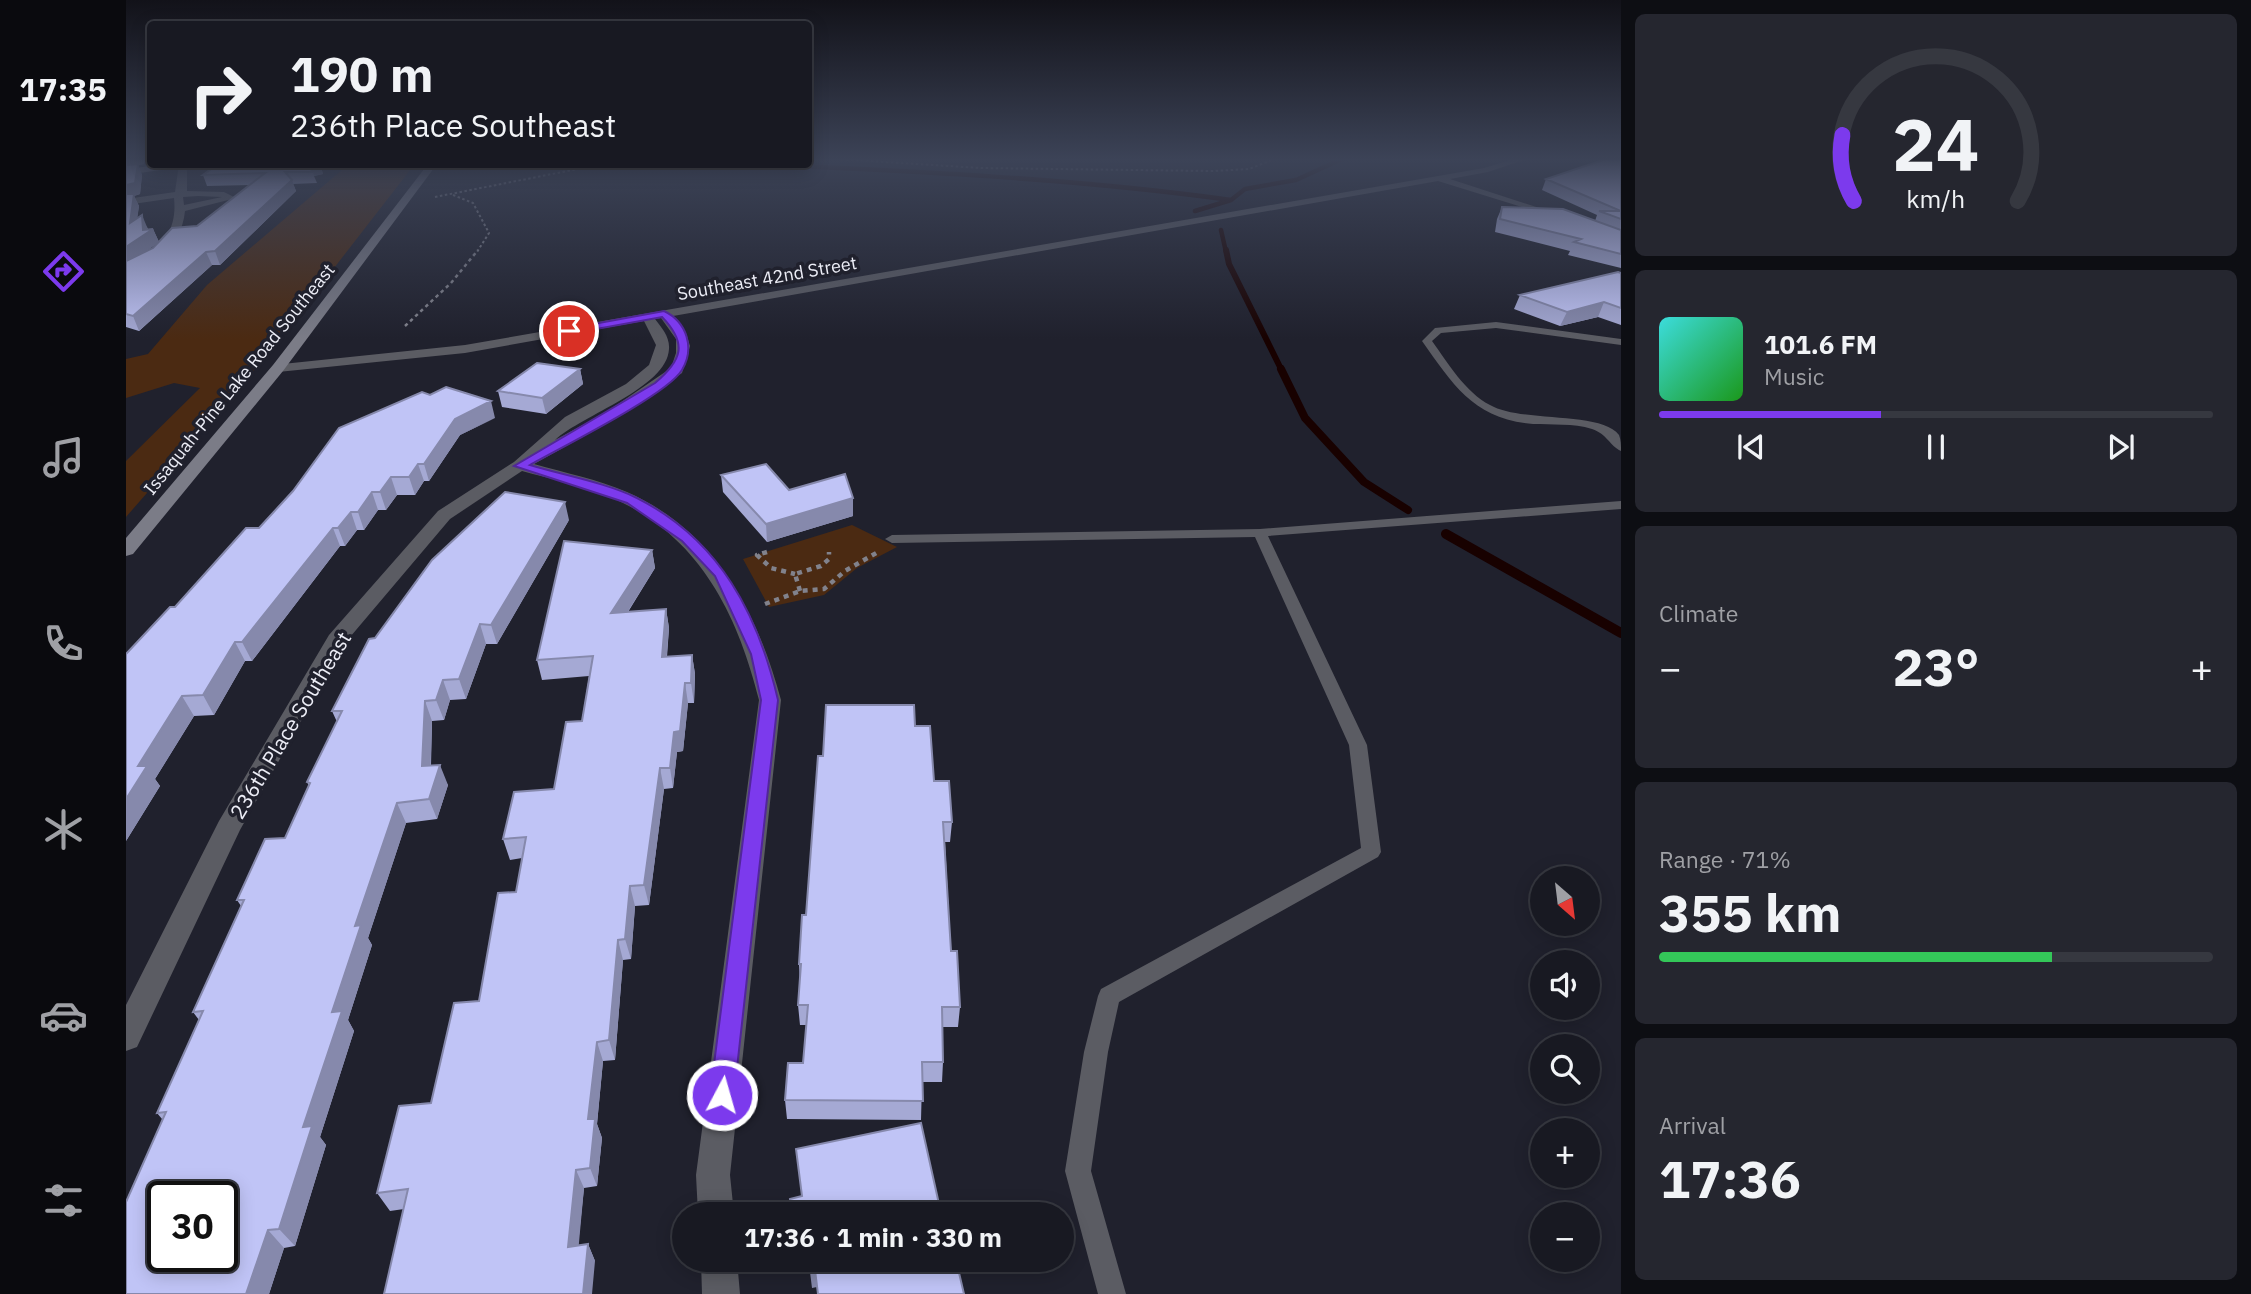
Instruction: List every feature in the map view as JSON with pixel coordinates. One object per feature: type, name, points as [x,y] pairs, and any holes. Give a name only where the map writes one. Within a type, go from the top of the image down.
[{"type":"main road","name":"Issaquah-Pine Lake Road Southeast","points":[[126,551],[278,368],[393,218]]},
{"type":"street","points":[[128,271],[168,245],[177,233],[179,218]]},
{"type":"street","name":"Southeast 42nd Street","points":[[278,368],[429,354],[1208,218]]},
{"type":"street","points":[[1562,218],[1578,225]]},
{"type":"street","name":"236th Place Southeast","points":[[126,1037],[228,828],[336,640],[443,515],[520,466],[610,416],[677,370],[682,359],[684,340],[681,331],[664,314]]},
{"type":"street","name":"236th Place Southeast","points":[[520,466],[561,426],[639,381],[653,369],[663,348],[661,336],[647,317]]},
{"type":"street","points":[[520,466],[632,500],[687,538],[721,575],[759,654],[770,700],[713,1175],[715,1202]]},
{"type":"street","points":[[720,1272],[721,1294]]},
{"type":"lane","points":[[1621,342],[1496,325],[1438,330],[1427,341],[1482,406],[1501,415],[1529,421],[1597,427],[1610,432],[1621,447]]},
{"type":"lane","points":[[895,539],[1331,530],[1621,505]]},
{"type":"lane","points":[[1112,1294],[1078,1171],[1096,1052],[1109,996],[1371,852],[1358,745],[1260,533]]},
{"type":"path","points":[[405,326],[449,287],[477,255],[489,233],[482,218]]},
{"type":"path","points":[[765,604],[778,602],[800,591],[816,592],[824,589],[845,571],[895,539]]},
{"type":"path","points":[[767,552],[757,555],[763,564],[795,574],[821,566],[829,559],[830,552]]},
{"type":"path","points":[[795,574],[800,591]]},
{"type":"shaded area","points":[[285,218],[373,218],[258,366],[126,517],[126,461],[200,388],[174,383],[126,398],[126,359],[148,354],[207,285]]},
{"type":"shaded area","points":[[852,525],[897,547],[857,568],[824,595],[769,607],[743,559]]},
{"type":"building","points":[[126,218],[131,218],[130,223],[142,218],[143,230],[153,229],[126,247]]},
{"type":"building","points":[[207,218],[250,218],[215,251],[206,252],[133,316],[126,314],[126,261],[153,248],[172,228],[197,226]]},
{"type":"building","points":[[1589,218],[1621,230],[1621,254],[1574,242],[1581,239],[1500,219]]},
{"type":"building","points":[[1621,273],[1621,308],[1604,302],[1567,312],[1520,295]]},
{"type":"building","points":[[537,363],[580,369],[542,398],[498,391]]},
{"type":"building","points":[[446,387],[491,401],[455,419],[424,464],[418,464],[409,477],[391,477],[380,492],[372,492],[358,512],[351,512],[338,528],[333,528],[242,642],[235,642],[203,695],[182,696],[138,766],[147,766],[126,799],[126,654],[170,607],[175,607],[246,528],[259,528],[293,491],[339,428],[422,392],[430,395]]},
{"type":"building","points":[[766,464],[789,490],[845,474],[853,498],[766,524],[721,475]]},
{"type":"building","points":[[505,492],[565,502],[491,625],[480,624],[459,679],[443,680],[436,700],[425,701],[422,766],[440,765],[429,799],[397,803],[355,926],[361,925],[332,1012],[342,1011],[303,1127],[312,1126],[279,1229],[268,1230],[246,1294],[126,1294],[126,1202],[166,1112],[157,1113],[203,1011],[193,1012],[244,900],[237,900],[265,839],[285,838],[310,783],[307,782],[342,711],[332,711],[369,639],[375,638],[432,560]]},
{"type":"building","points":[[564,541],[652,550],[611,613],[666,609],[662,657],[692,655],[691,683],[685,683],[680,731],[674,732],[670,768],[660,768],[644,885],[630,886],[625,939],[618,940],[609,1040],[597,1042],[588,1119],[595,1119],[590,1168],[576,1170],[568,1247],[588,1244],[583,1294],[384,1294],[408,1189],[377,1193],[399,1106],[431,1103],[454,1003],[479,1001],[498,893],[516,892],[526,837],[503,839],[514,792],[554,789],[566,722],[582,721],[593,656],[537,660]]},
{"type":"building","points":[[826,705],[914,705],[915,726],[930,726],[934,781],[949,781],[952,822],[943,822],[951,951],[957,951],[960,1007],[942,1007],[943,1062],[922,1062],[923,1101],[785,1100],[788,1063],[803,1063],[808,1005],[798,1005],[802,915],[806,915],[818,756],[823,756]]},
{"type":"building","points":[[921,1123],[939,1202],[790,1202],[790,1199],[802,1196],[796,1149]]},
{"type":"building","points":[[815,1272],[959,1272],[964,1294],[818,1294]]},
{"type":"waterway","points":[[1221,230],[1226,252]]},
{"type":"waterway","points":[[1226,250],[1229,264],[1282,371]]},
{"type":"waterway","points":[[1281,369],[1305,418],[1364,482],[1408,510]]},
{"type":"waterway","points":[[1446,534],[1621,633]]},
{"type":"route","points":[[569,331],[664,314],[681,331],[685,348],[677,370],[659,385],[610,416],[520,466],[632,500],[687,538],[721,575],[759,654],[770,700],[722,1095]]}]
